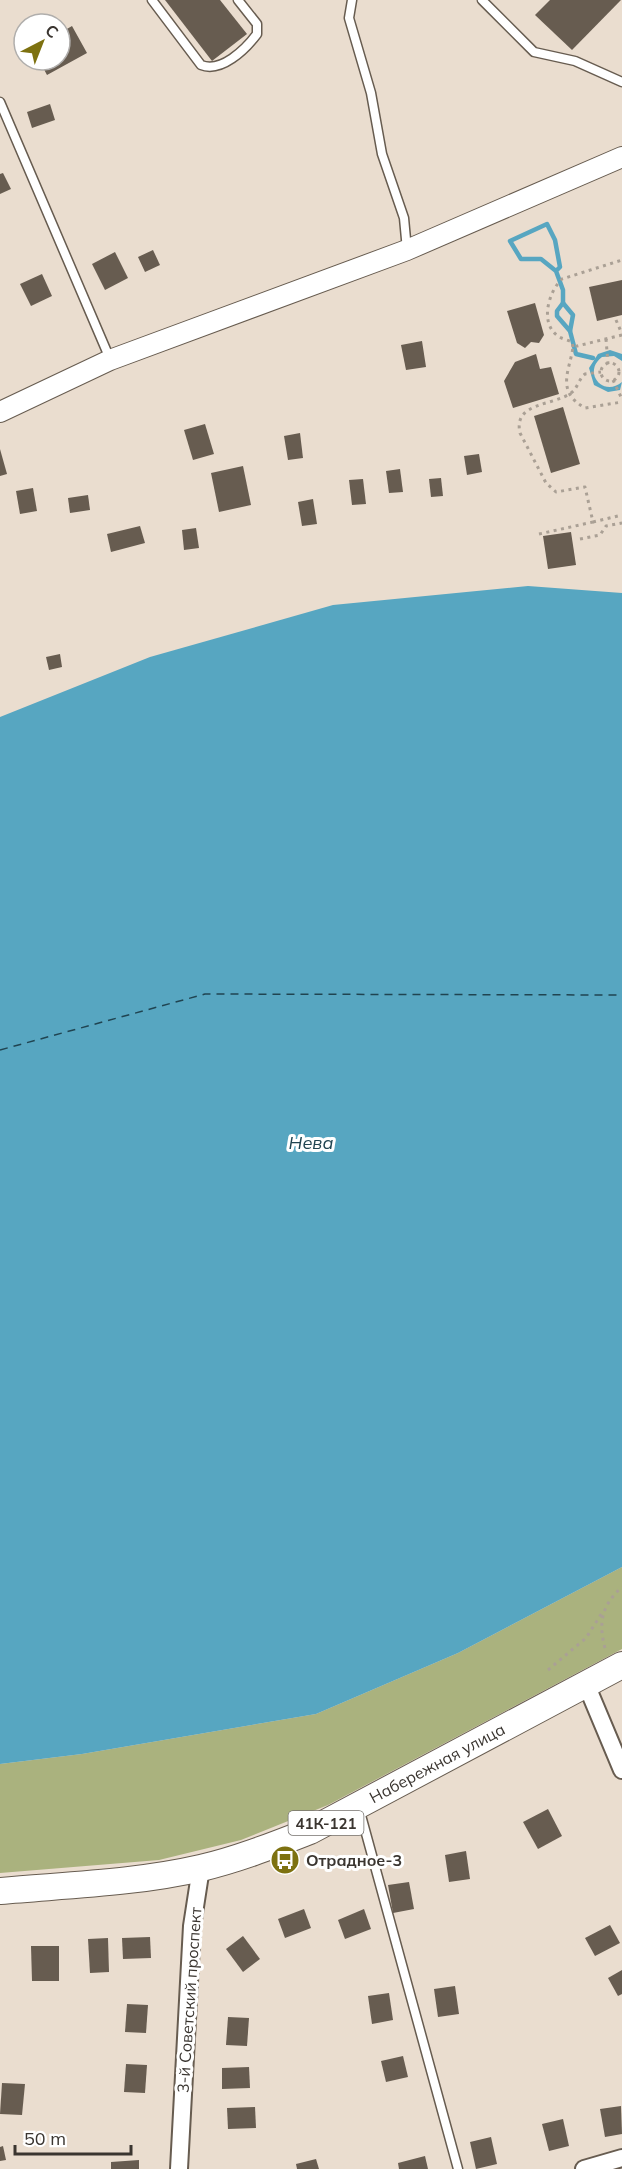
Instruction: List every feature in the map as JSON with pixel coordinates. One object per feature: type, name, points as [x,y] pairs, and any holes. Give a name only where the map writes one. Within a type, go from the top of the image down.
[{"type":"main road","name":"Набережная улица","points":[[0,1891],[142,1878],[201,1868],[269,1848],[310,1831],[586,1684],[613,1657]]},
{"type":"street","points":[[0,412],[110,360],[407,250],[622,157]]},
{"type":"street","points":[[586,1684],[622,1770]]},
{"type":"street","name":"3-й Советский проспект","points":[[178,2169],[192,1926],[201,1868]]},
{"type":"street","points":[[584,2169],[622,2158]]},
{"type":"lane","points":[[152,0],[201,64],[210,68],[220,66],[257,34],[257,24],[238,0]]},
{"type":"lane","points":[[352,0],[349,18],[370,93],[382,154],[404,218],[407,250]]},
{"type":"lane","points":[[482,0],[534,52],[575,61],[622,82]]},
{"type":"lane","points":[[0,102],[110,360]]},
{"type":"lane","points":[[358,1805],[458,2169]]},
{"type":"path","points":[[575,346],[572,342],[557,336],[552,329],[548,304],[555,285],[562,279],[622,260]]},
{"type":"path","points":[[575,346],[622,335],[616,320]]},
{"type":"path","points":[[606,339],[608,363]]},
{"type":"path","points":[[575,346],[566,370],[571,393],[578,405],[585,408],[622,400],[613,380]]},
{"type":"path","points":[[601,372],[607,380],[613,380],[617,376],[620,368],[608,363]]},
{"type":"path","points":[[601,372],[603,366],[608,363]]},
{"type":"path","points":[[593,522],[585,487],[556,492],[546,483],[518,426],[521,414],[527,410],[561,399],[577,388],[580,378],[601,372]]},
{"type":"path","points":[[538,534],[622,515]]},
{"type":"path","points":[[580,539],[600,535],[606,526],[622,523]]},
{"type":"path","points":[[548,1670],[586,1638],[612,1596],[622,1587]]},
{"type":"path","points":[[602,1613],[613,1657]]},
{"type":"green space","points":[[622,1567],[622,1649],[328,1805],[241,1840],[159,1860],[0,1873],[0,1764],[82,1754],[316,1714],[458,1653]]},
{"type":"water","points":[[610,350],[622,354],[622,361],[614,356],[602,357],[594,369],[597,381],[602,385],[615,386],[622,382],[620,390],[608,392],[594,385],[589,368],[598,354]]},
{"type":"water","name":"Нева","points":[[528,586],[622,593],[622,1567],[458,1653],[316,1714],[82,1754],[0,1764],[0,717],[150,657],[333,605]]},
{"type":"building","points":[[165,0],[220,0],[247,34],[212,61]]},
{"type":"building","points":[[550,0],[621,0],[572,50],[535,15]]},
{"type":"building","points":[[72,26],[87,53],[72,61]]},
{"type":"building","points":[[50,104],[55,120],[32,128],[27,112]]},
{"type":"building","points":[[3,173],[11,189],[0,194],[0,174]]},
{"type":"building","points":[[153,250],[160,265],[145,272],[138,257]]},
{"type":"building","points":[[115,252],[128,278],[105,290],[92,264]]},
{"type":"building","points":[[42,274],[52,296],[31,306],[20,284]]},
{"type":"building","points":[[622,280],[622,315],[597,321],[589,287]]},
{"type":"building","points":[[535,303],[544,335],[539,343],[531,342],[525,348],[517,343],[507,311]]},
{"type":"building","points":[[422,341],[426,367],[406,370],[401,345]]},
{"type":"building","points":[[536,354],[540,369],[551,367],[559,394],[513,408],[504,381],[515,362]]},
{"type":"building","points":[[563,407],[580,464],[551,473],[534,416]]},
{"type":"building","points":[[205,424],[214,454],[193,460],[184,430]]},
{"type":"building","points":[[300,433],[303,458],[288,460],[284,436]]},
{"type":"building","points":[[0,449],[7,474],[0,476]]},
{"type":"building","points":[[479,454],[482,472],[467,475],[464,456]]},
{"type":"building","points":[[243,466],[251,505],[219,512],[211,473]]},
{"type":"building","points":[[400,469],[403,492],[389,493],[386,471]]},
{"type":"building","points":[[441,478],[443,496],[431,497],[429,479]]},
{"type":"building","points":[[363,479],[366,504],[352,505],[349,480]]},
{"type":"building","points":[[33,488],[37,511],[20,514],[16,491]]},
{"type":"building","points":[[88,495],[90,510],[70,513],[68,498]]},
{"type":"building","points":[[313,499],[317,524],[302,526],[298,502]]},
{"type":"building","points":[[140,526],[145,543],[111,552],[107,534]]},
{"type":"building","points":[[196,528],[199,548],[184,550],[182,530]]},
{"type":"building","points":[[571,532],[576,565],[548,569],[543,536]]},
{"type":"building","points":[[60,654],[62,667],[49,670],[46,657]]},
{"type":"building","points":[[548,1809],[562,1836],[538,1849],[523,1822]]},
{"type":"building","points":[[466,1851],[470,1879],[449,1882],[445,1855]]},
{"type":"building","points":[[409,1882],[414,1909],[393,1913],[388,1885]]},
{"type":"building","points":[[304,1909],[311,1928],[285,1938],[278,1919]]},
{"type":"building","points":[[364,1909],[371,1929],[345,1939],[338,1920]]},
{"type":"building","points":[[610,1925],[620,1943],[595,1956],[585,1938]]},
{"type":"building","points":[[243,1936],[260,1959],[243,1972],[226,1949]]},
{"type":"building","points":[[150,1937],[151,1958],[123,1959],[122,1938]]},
{"type":"building","points":[[108,1938],[109,1972],[90,1973],[88,1939]]},
{"type":"building","points":[[31,1946],[59,1946],[59,1981],[32,1981]]},
{"type":"building","points":[[622,1970],[622,1994],[618,1996],[608,1978]]},
{"type":"building","points":[[455,1986],[459,2014],[438,2017],[434,1989]]},
{"type":"building","points":[[389,1993],[393,2020],[372,2024],[368,1996]]},
{"type":"building","points":[[127,2004],[148,2005],[146,2033],[125,2032]]},
{"type":"building","points":[[228,2017],[249,2018],[247,2046],[226,2045]]},
{"type":"building","points":[[403,2056],[408,2077],[386,2082],[381,2061]]},
{"type":"building","points":[[126,2064],[147,2065],[145,2093],[124,2092]]},
{"type":"building","points":[[249,2067],[250,2088],[222,2089],[222,2068]]},
{"type":"building","points":[[2,2083],[25,2084],[22,2115],[0,2114]]},
{"type":"building","points":[[621,2106],[622,2134],[605,2137],[600,2109]]},
{"type":"building","points":[[255,2107],[256,2128],[228,2129],[227,2108]]},
{"type":"building","points":[[563,2119],[569,2146],[549,2151],[542,2124]]},
{"type":"building","points":[[491,2137],[497,2164],[476,2169],[470,2142]]},
{"type":"building","points":[[3,2146],[6,2160],[0,2161],[0,2147]]},
{"type":"building","points":[[425,2156],[428,2169],[399,2169],[398,2163]]},
{"type":"building","points":[[316,2159],[319,2169],[297,2169],[296,2164]]},
{"type":"building","points":[[139,2160],[139,2169],[111,2169],[111,2162]]},
{"type":"waterway","points":[[556,271],[560,267],[555,240],[547,224],[510,241],[521,259],[541,259],[556,271],[563,290],[563,303],[557,311],[557,316],[570,331],[576,354],[593,358]]},
{"type":"waterway","points":[[563,303],[573,315],[570,331]]},
{"type":"ferry route","points":[[0,1050],[205,994],[622,995]]},
{"type":"place","name":"Отрадное-3","points":[[285,1860]]}]
